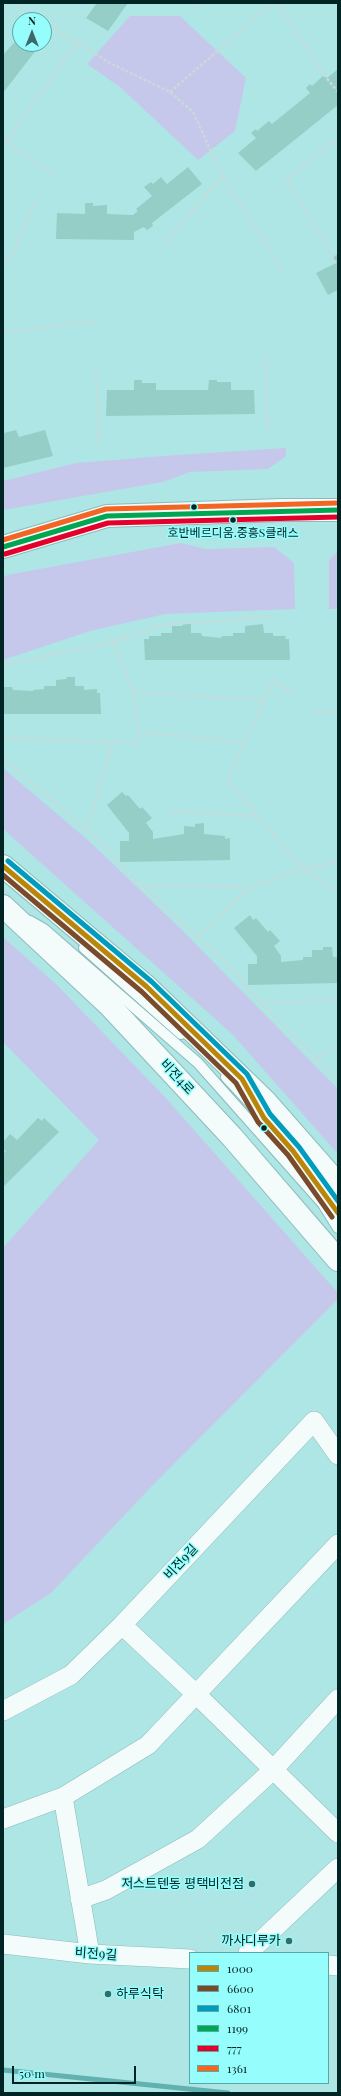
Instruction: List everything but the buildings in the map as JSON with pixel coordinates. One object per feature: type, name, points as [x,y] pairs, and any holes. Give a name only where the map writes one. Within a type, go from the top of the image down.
[{"type":"main road","points":[[3,547],[107,516],[282,510],[338,510]]},
{"type":"main road","points":[[3,866],[147,987],[266,1102],[338,1184]]},
{"type":"main road","name":"비전4로","points":[[3,905],[110,1006],[232,1137],[338,1260]]},
{"type":"street","name":"비전9길","points":[[3,1711],[71,1675],[122,1625],[314,1421],[338,1455]]},
{"type":"street","points":[[3,1819],[64,1797],[148,1745],[197,1695],[338,1544]]},
{"type":"street","points":[[122,1625],[197,1695],[338,1833]]},
{"type":"street","points":[[80,1899],[106,1890],[198,1839],[273,1770],[338,1699]]},
{"type":"street","points":[[64,1797],[90,1954]]},
{"type":"street","points":[[249,1952],[338,1868]]},
{"type":"street","name":"비전9길","points":[[3,1944],[90,1954],[189,1959]]},
{"type":"lane","points":[[3,880],[54,921],[206,1057],[294,1151],[338,1213]]},
{"type":"lane","points":[[3,896],[44,929],[198,1063],[323,1204],[338,1228]]},
{"type":"lane","points":[[3,905],[44,929]]},
{"type":"lane","points":[[242,1078],[264,1118]]},
{"type":"path","points":[[15,3],[29,12]]},
{"type":"path","points":[[190,3],[198,7],[204,3]]},
{"type":"path","points":[[170,92],[273,3]]},
{"type":"path","points":[[278,3],[324,75],[338,92]]},
{"type":"path","points":[[52,27],[110,63],[170,92],[193,112],[222,175],[285,273]]},
{"type":"path","points":[[3,142],[7,141],[77,42]]},
{"type":"path","points":[[336,263],[287,179],[338,137]]},
{"type":"path","points":[[7,141],[56,178]]},
{"type":"path","points":[[333,141],[338,148]]},
{"type":"path","points":[[164,245],[222,175]]},
{"type":"path","points":[[3,270],[34,202]]},
{"type":"path","points":[[3,260],[8,261]]},
{"type":"path","points":[[3,332],[96,321]]},
{"type":"path","points":[[265,356],[268,430]]},
{"type":"path","points":[[96,371],[99,445]]},
{"type":"path","points":[[3,665],[113,642],[161,624],[271,617]]},
{"type":"path","points":[[3,738],[139,743],[133,692],[111,635]]},
{"type":"path","points":[[292,693],[273,681],[226,780],[304,868],[338,894]]},
{"type":"path","points":[[133,692],[264,700]]},
{"type":"path","points":[[315,712],[338,713]]},
{"type":"path","points":[[138,732],[244,742]]},
{"type":"path","points":[[86,831],[113,742]]},
{"type":"path","points":[[3,758],[108,849],[123,869],[236,972],[249,992],[338,1081]]},
{"type":"path","points":[[169,811],[257,816]]},
{"type":"path","points":[[142,886],[251,887],[304,868],[338,862]]},
{"type":"path","points":[[197,936],[251,887]]},
{"type":"path","points":[[261,1003],[338,1000]]},
{"type":"path","points":[[316,1059],[338,1042]]},
{"type":"shaded area","points":[[130,16],[180,16],[246,78],[235,131],[198,160],[120,87],[87,64]]},
{"type":"shaded area","points":[[286,448],[286,456],[268,469],[190,472],[163,482],[3,510],[3,481],[76,463]]},
{"type":"shaded area","points":[[181,543],[206,549],[274,547],[294,563],[295,609],[165,614],[90,631],[3,660],[3,578],[7,575]]},
{"type":"shaded area","points":[[338,551],[338,609],[329,609],[329,560]]},
{"type":"shaded area","points":[[3,768],[89,841],[183,931],[338,1089],[338,1154],[232,1034],[3,829]]},
{"type":"shaded area","points":[[3,937],[56,984],[164,1096],[338,1293],[338,1299],[152,1486],[51,1593],[3,1624],[3,1248],[99,1140],[3,1042]]},
{"type":"waterway","points":[[3,2070],[228,2093]]},
{"type":"transit line","name":"1361","points":[[3,540],[106,509],[338,503]]},
{"type":"transit line","name":"1199","points":[[3,547],[107,516],[338,510]]},
{"type":"transit line","name":"777","points":[[5,554],[108,523],[338,517]]},
{"type":"transit line","name":"6801","points":[[8,861],[152,982],[247,1074],[270,1114],[299,1147],[338,1201]]},
{"type":"transit line","name":"1000","points":[[3,866],[147,987],[242,1079],[264,1118],[293,1151],[338,1213]]},
{"type":"transit line","name":"6600","points":[[3,875],[142,992],[236,1083],[258,1122],[288,1155],[332,1217]]},
{"type":"place","name":"호반베르디움.중흥S클래스","points":[[233,520]]},
{"type":"place","name":"저스트텐동 평택비전점","points":[[252,1884]]},
{"type":"place","name":"까사디루카","points":[[289,1941]]},
{"type":"place","name":"하루식탁","points":[[108,1994]]}]
